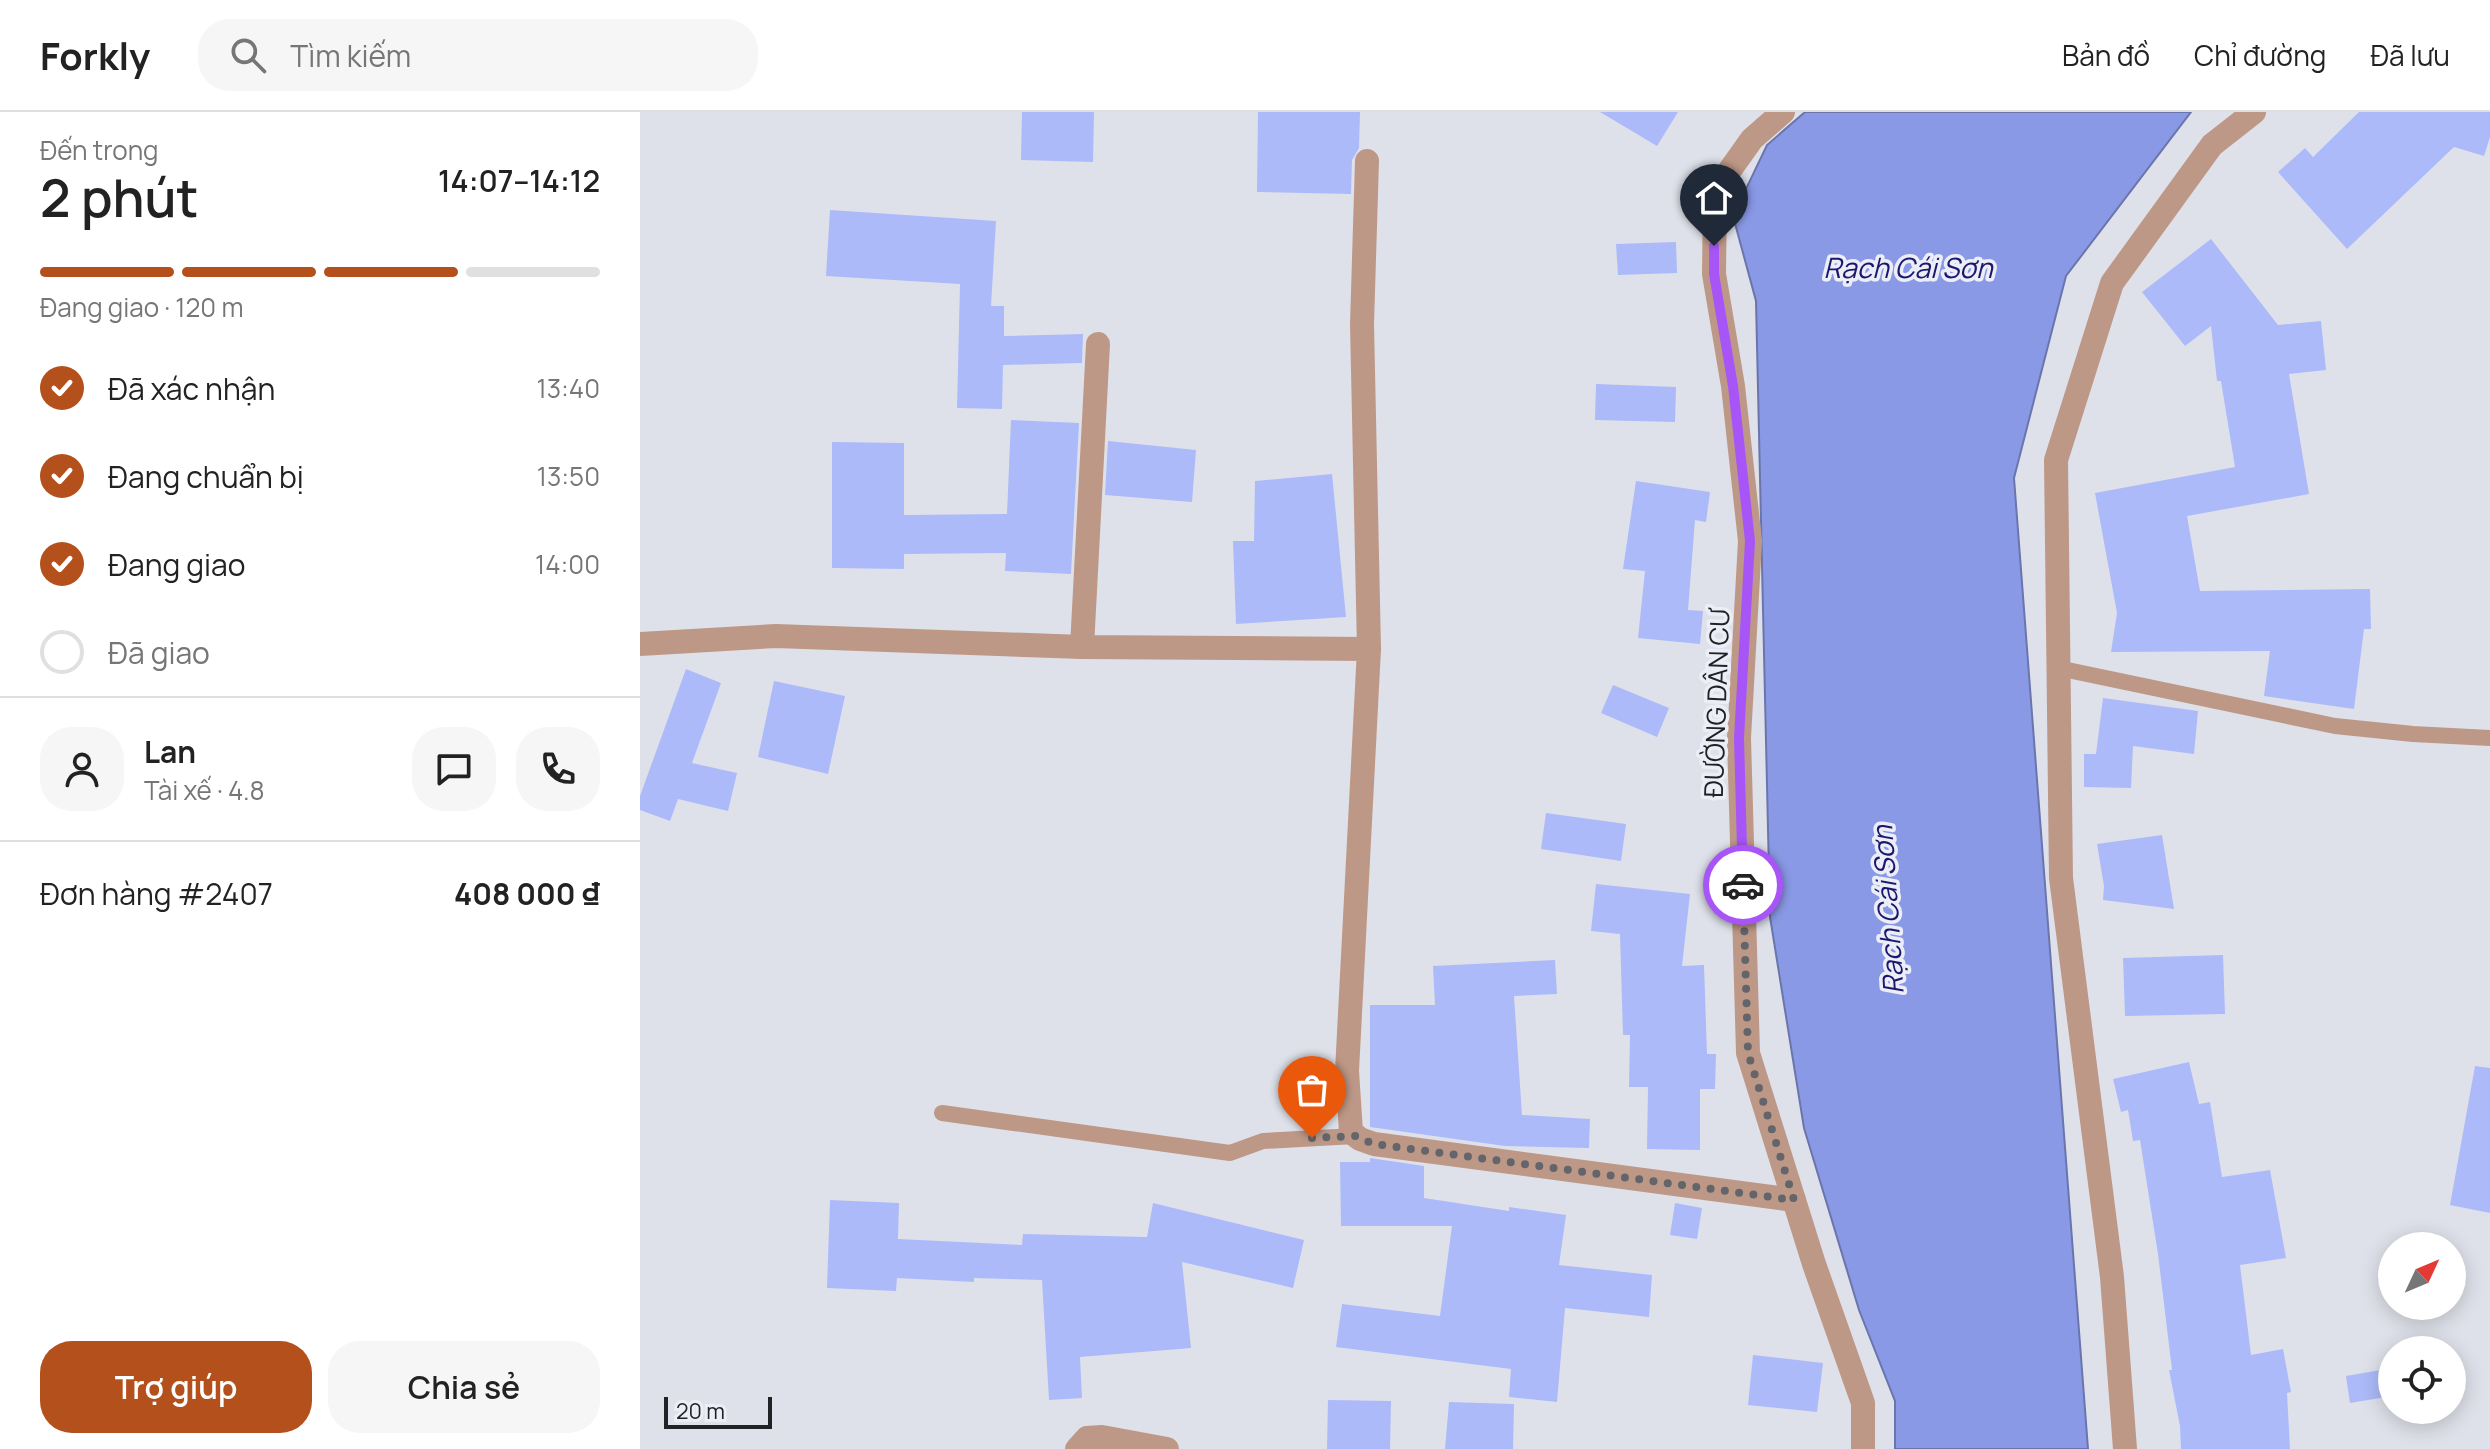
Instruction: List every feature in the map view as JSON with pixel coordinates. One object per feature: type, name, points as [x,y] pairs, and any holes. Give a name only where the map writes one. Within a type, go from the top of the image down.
[{"type":"street","name":"ĐƯỜNG DÂN CƯ","points":[[1783,112],[1752,139],[1715,191],[1714,274],[1733,386],[1750,541],[1739,738],[1748,1053],[1863,1403],[1863,1449]]},
{"type":"street","points":[[2125,1449],[2112,1277],[2061,878],[2056,460],[2112,283],[2212,145],[2254,112]]},
{"type":"street","points":[[1367,161],[1362,324],[1369,649],[1347,1071],[1350,1126],[1355,1136],[1374,1144],[1794,1200]]},
{"type":"street","points":[[1082,647],[1098,344]]},
{"type":"street","points":[[640,644],[776,636],[1082,647],[1369,649]]},
{"type":"street","points":[[1077,1449],[1087,1438],[1102,1437],[1167,1449]]},
{"type":"lane","points":[[2058,668],[2335,726],[2490,738]]},
{"type":"lane","points":[[942,1113],[1230,1153],[1263,1141],[1355,1136]]},
{"type":"water","name":"Rạch Cái Sơn","points":[[1805,112],[2191,112],[2066,276],[2014,478],[2088,1449],[1895,1449],[1895,1401],[1859,1310],[1804,1128],[1770,917],[1756,301],[1733,216],[1767,145]]},
{"type":"building","points":[[1022,112],[1094,112],[1093,162],[1021,160]]},
{"type":"building","points":[[1258,112],[1360,112],[1359,148],[1352,160],[1351,194],[1257,192]]},
{"type":"building","points":[[1600,112],[1678,112],[1657,146]]},
{"type":"building","points":[[2359,112],[2490,112],[2490,137],[2484,156],[2454,147],[2347,249],[2278,172],[2305,148],[2313,157]]},
{"type":"building","points":[[830,210],[996,221],[991,306],[1004,306],[1004,336],[1083,334],[1082,363],[1003,365],[1002,409],[957,408],[960,284],[826,276]]},
{"type":"building","points":[[2211,239],[2278,325],[2321,321],[2326,370],[2289,374],[2309,494],[2187,516],[2200,591],[2370,589],[2371,629],[2364,629],[2354,709],[2264,696],[2270,651],[2111,652],[2117,613],[2095,493],[2235,467],[2221,381],[2217,381],[2211,326],[2185,346],[2142,292]]},
{"type":"building","points":[[1676,242],[1677,273],[1618,275],[1616,244]]},
{"type":"building","points":[[1596,384],[1676,387],[1675,422],[1595,420]]},
{"type":"building","points":[[1011,420],[1079,423],[1071,574],[1005,571],[1006,553],[904,554],[904,569],[832,568],[832,442],[904,443],[904,515],[1007,514]]},
{"type":"building","points":[[1108,441],[1196,450],[1192,502],[1105,495]]},
{"type":"building","points":[[1332,474],[1346,617],[1236,624],[1233,541],[1254,541],[1255,481]]},
{"type":"building","points":[[1636,481],[1710,492],[1706,522],[1695,520],[1688,610],[1703,611],[1700,644],[1638,638],[1645,571],[1623,569]]},
{"type":"building","points":[[686,669],[721,683],[692,763],[737,773],[728,811],[678,799],[670,821],[640,810],[640,796]]},
{"type":"building","points":[[774,681],[845,696],[828,774],[758,757]]},
{"type":"building","points":[[1613,685],[1669,708],[1657,737],[1601,713]]},
{"type":"building","points":[[2103,698],[2198,711],[2194,754],[2133,746],[2131,788],[2084,787],[2084,754],[2096,754]]},
{"type":"building","points":[[1546,813],[1626,824],[1621,861],[1541,849]]},
{"type":"building","points":[[2162,835],[2174,909],[2103,900],[2104,886],[2097,844]]},
{"type":"building","points":[[1596,884],[1690,894],[1682,966],[1704,965],[1707,1054],[1716,1054],[1715,1089],[1700,1089],[1700,1150],[1647,1149],[1648,1087],[1629,1087],[1630,1035],[1623,1035],[1620,934],[1591,931]]},
{"type":"building","points":[[2223,955],[2225,1014],[2125,1016],[2123,958]]},
{"type":"building","points":[[1555,960],[1557,994],[1514,996],[1522,1115],[1590,1119],[1589,1148],[1505,1146],[1370,1127],[1370,1005],[1435,1005],[1433,966]]},
{"type":"building","points":[[2189,1062],[2199,1104],[2210,1102],[2222,1177],[2270,1170],[2286,1258],[2240,1265],[2251,1355],[2283,1349],[2291,1392],[2287,1393],[2290,1449],[2181,1449],[2180,1426],[2169,1370],[2172,1370],[2158,1254],[2140,1140],[2133,1141],[2128,1110],[2121,1112],[2113,1079]]},
{"type":"building","points":[[2475,1066],[2490,1068],[2490,1213],[2450,1205]]},
{"type":"building","points":[[1370,1158],[1424,1166],[1424,1198],[1509,1211],[1509,1207],[1566,1215],[1559,1265],[1652,1275],[1649,1317],[1565,1308],[1557,1402],[1509,1397],[1511,1369],[1336,1347],[1342,1304],[1440,1316],[1452,1226],[1341,1226],[1340,1162],[1370,1162]]},
{"type":"building","points":[[830,1200],[899,1203],[898,1239],[1022,1245],[1023,1234],[1147,1237],[1153,1203],[1304,1240],[1293,1288],[1182,1262],[1191,1348],[1080,1357],[1082,1398],[1049,1400],[1042,1280],[974,1278],[974,1282],[897,1278],[896,1291],[827,1288]]},
{"type":"building","points":[[1675,1203],[1702,1208],[1697,1239],[1670,1235]]},
{"type":"building","points":[[1753,1355],[1823,1363],[1817,1412],[1748,1405]]},
{"type":"building","points":[[2378,1370],[2378,1398],[2350,1403],[2346,1376]]},
{"type":"building","points":[[1328,1400],[1391,1401],[1390,1449],[1327,1449]]},
{"type":"building","points":[[1449,1402],[1514,1404],[1513,1449],[1445,1449]]},
{"type":"way so far","points":[[1312,1138],[1355,1136],[1374,1144],[1794,1200],[1748,1053],[1743,885]]},
{"type":"route","points":[[1714,246],[1714,274],[1733,386],[1750,541],[1739,738],[1743,885]]}]
